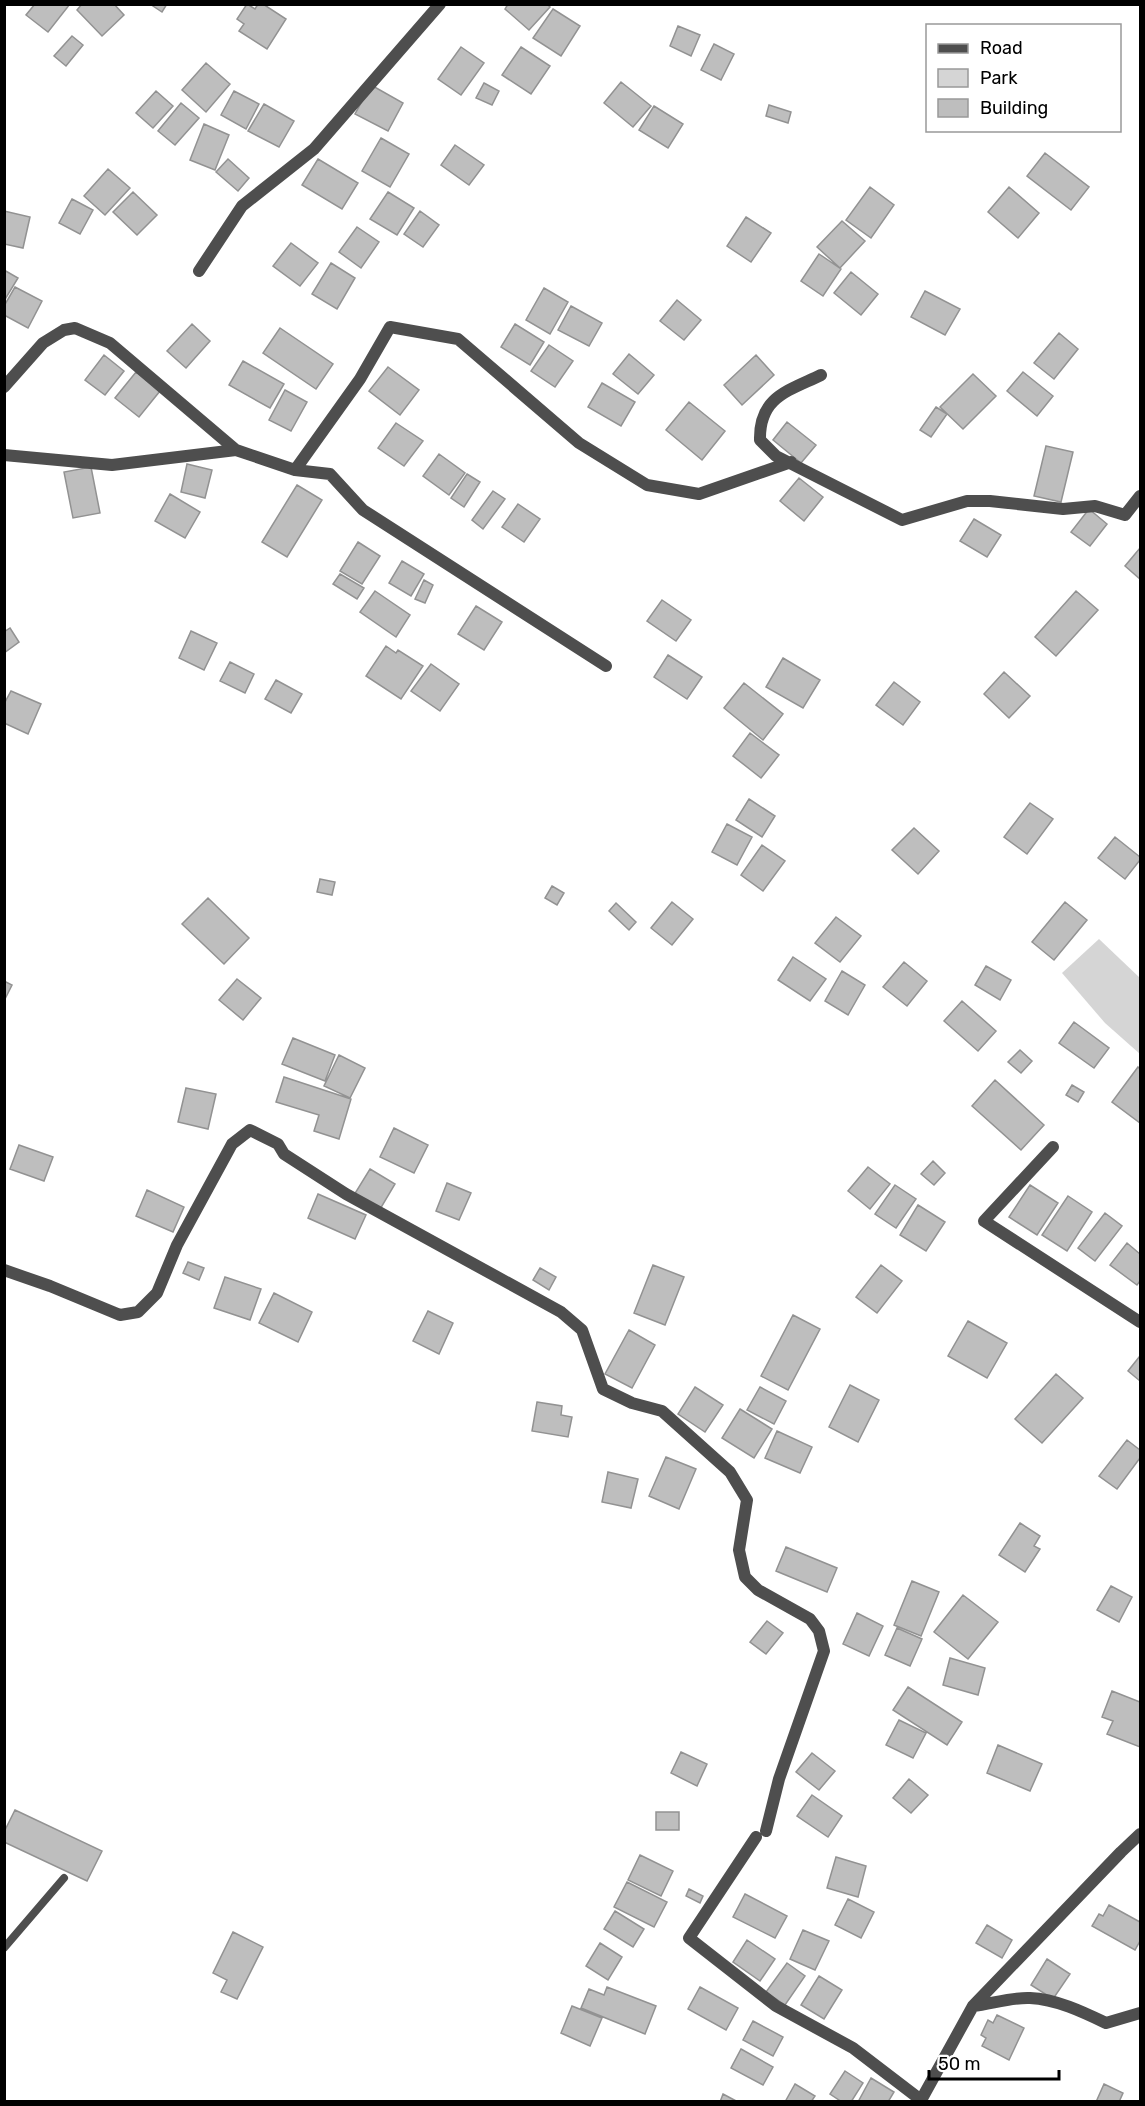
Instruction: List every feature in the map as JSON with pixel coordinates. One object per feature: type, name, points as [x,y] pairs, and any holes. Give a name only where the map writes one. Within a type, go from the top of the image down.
[{"type":"street","points":[[199,271],[242,206],[314,149],[440,4]]},
{"type":"street","points":[[295,470],[360,379],[390,327],[458,339],[579,443],[647,485],[699,494],[791,462]]},
{"type":"street","points":[[4,387],[43,343],[64,330],[75,328],[110,343],[236,450],[295,470],[330,474],[363,510],[606,666]]},
{"type":"street","points":[[821,375],[775,398],[765,410],[760,424],[760,440],[776,456],[902,520],[967,501],[990,501],[1063,509],[1095,506],[1125,515],[1140,496]]},
{"type":"street","points":[[4,455],[112,465],[236,450]]},
{"type":"street","points":[[4,1270],[120,1315],[138,1312],[157,1293],[182,1236],[232,1144],[250,1130],[278,1144],[284,1154],[346,1194],[561,1312],[582,1330],[603,1389],[632,1403],[662,1411],[730,1472],[747,1500],[739,1550],[745,1577],[758,1590],[810,1619],[819,1631],[824,1651],[761,1834],[689,1938],[776,2006],[853,2048],[921,2101],[973,2006],[1140,1834]]},
{"type":"street","points":[[1053,1147],[984,1221],[1140,1322]]},
{"type":"street","points":[[973,2006],[1029,1998],[1084,2012],[1107,2023],[1140,2013]]},
{"type":"lane","points":[[4,1948],[64,1878]]},
{"type":"green space","points":[[1099,939],[1140,978],[1140,1054],[1105,1023],[1062,973]]},
{"type":"building","points":[[35,4],[70,4],[48,32],[26,15]]},
{"type":"building","points":[[82,4],[114,4],[124,15],[102,36],[77,10]]},
{"type":"building","points":[[150,4],[167,4],[162,12]]},
{"type":"building","points":[[247,4],[255,9],[258,4],[263,4],[286,19],[267,49],[239,31],[244,24],[237,19]]},
{"type":"building","points":[[508,4],[547,4],[550,7],[529,30],[505,9]]},
{"type":"building","points":[[553,9],[580,26],[561,56],[533,38]]},
{"type":"building","points":[[678,26],[700,35],[691,56],[670,46]]},
{"type":"building","points":[[72,36],[83,45],[66,66],[54,56]]},
{"type":"building","points":[[714,44],[734,54],[721,80],[701,70]]},
{"type":"building","points":[[461,47],[484,63],[461,95],[438,79]]},
{"type":"building","points":[[521,47],[550,66],[531,94],[502,75]]},
{"type":"building","points":[[206,63],[230,84],[206,112],[182,90]]},
{"type":"building","points":[[621,82],[651,106],[633,127],[604,103]]},
{"type":"building","points":[[484,83],[499,91],[492,105],[476,98]]},
{"type":"building","points":[[371,85],[403,103],[388,131],[355,114]]},
{"type":"building","points":[[156,91],[173,106],[153,128],[136,113]]},
{"type":"building","points":[[234,91],[259,104],[246,129],[221,115]]},
{"type":"building","points":[[181,103],[199,118],[175,145],[158,131]]},
{"type":"building","points":[[264,104],[294,121],[279,147],[248,131]]},
{"type":"building","points":[[769,105],[791,112],[788,123],[766,116]]},
{"type":"building","points":[[654,106],[683,124],[668,148],[639,130]]},
{"type":"building","points":[[204,124],[229,135],[215,170],[190,160]]},
{"type":"building","points":[[381,138],[409,154],[390,187],[362,171]]},
{"type":"building","points":[[455,145],[484,165],[469,185],[441,165]]},
{"type":"building","points":[[1045,153],[1089,187],[1071,210],[1027,176]]},
{"type":"building","points":[[228,159],[249,178],[238,191],[216,172]]},
{"type":"building","points":[[318,159],[358,183],[342,209],[302,185]]},
{"type":"building","points":[[108,169],[130,188],[105,215],[84,196]]},
{"type":"building","points":[[870,187],[894,205],[871,238],[846,220]]},
{"type":"building","points":[[1009,187],[1039,213],[1018,238],[988,212]]},
{"type":"building","points":[[133,192],[157,215],[137,235],[113,212]]},
{"type":"building","points":[[388,192],[414,208],[397,235],[370,219]]},
{"type":"building","points":[[72,199],[93,210],[80,234],[59,223]]},
{"type":"building","points":[[4,211],[30,217],[23,248],[4,244]]},
{"type":"building","points":[[420,211],[439,225],[423,247],[404,234]]},
{"type":"building","points":[[746,217],[771,233],[751,262],[727,246]]},
{"type":"building","points":[[842,221],[865,241],[840,268],[817,247]]},
{"type":"building","points":[[357,227],[379,242],[361,268],[339,252]]},
{"type":"building","points":[[291,243],[318,263],[300,286],[273,266]]},
{"type":"building","points":[[819,254],[841,269],[823,296],[801,281]]},
{"type":"building","points":[[331,263],[355,278],[337,309],[312,294]]},
{"type":"building","points":[[4,270],[18,278],[4,301]]},
{"type":"building","points":[[851,272],[878,294],[861,315],[834,293]]},
{"type":"building","points":[[15,287],[42,301],[28,328],[4,315],[4,306]]},
{"type":"building","points":[[544,288],[568,302],[550,334],[526,320]]},
{"type":"building","points":[[925,291],[960,309],[945,335],[911,317]]},
{"type":"building","points":[[677,300],[701,320],[684,340],[660,321]]},
{"type":"building","points":[[571,306],[602,323],[589,346],[558,330]]},
{"type":"building","points":[[192,324],[210,341],[186,368],[167,351]]},
{"type":"building","points":[[515,324],[544,342],[530,365],[501,347]]},
{"type":"building","points":[[280,328],[333,364],[316,389],[263,353]]},
{"type":"building","points":[[1059,333],[1078,349],[1054,379],[1034,363]]},
{"type":"building","points":[[549,345],[573,361],[555,387],[531,371]]},
{"type":"building","points":[[629,354],[654,375],[638,394],[613,374]]},
{"type":"building","points":[[104,355],[124,371],[105,395],[85,380]]},
{"type":"building","points":[[756,355],[774,375],[742,405],[724,385]]},
{"type":"building","points":[[243,361],[284,384],[270,408],[229,385]]},
{"type":"building","points":[[388,367],[419,390],[400,415],[369,391]]},
{"type":"building","points":[[136,372],[160,391],[139,417],[115,398]]},
{"type":"building","points":[[1023,372],[1053,396],[1037,416],[1007,391]]},
{"type":"building","points":[[973,374],[996,396],[963,429],[940,407]]},
{"type":"building","points":[[602,383],[635,402],[621,426],[588,407]]},
{"type":"building","points":[[285,390],[307,402],[291,431],[269,420]]},
{"type":"building","points":[[689,402],[725,431],[702,460],[666,430]]},
{"type":"building","points":[[936,407],[947,414],[931,437],[920,430]]},
{"type":"building","points":[[787,422],[816,445],[801,463],[773,440]]},
{"type":"building","points":[[396,423],[423,441],[404,466],[378,448]]},
{"type":"building","points":[[1046,446],[1073,452],[1061,502],[1034,496]]},
{"type":"building","points":[[439,454],[465,473],[449,495],[423,476]]},
{"type":"building","points":[[187,464],[212,470],[205,498],[181,492]]},
{"type":"building","points":[[91,467],[100,513],[73,518],[64,472]]},
{"type":"building","points":[[467,474],[480,482],[464,507],[451,498]]},
{"type":"building","points":[[799,478],[823,497],[804,521],[780,501]]},
{"type":"building","points":[[297,485],[322,500],[287,557],[262,542]]},
{"type":"building","points":[[493,491],[505,499],[483,529],[472,520]]},
{"type":"building","points":[[170,494],[200,512],[185,538],[155,521]]},
{"type":"building","points":[[518,504],[540,519],[524,542],[502,527]]},
{"type":"building","points":[[1089,509],[1107,524],[1090,546],[1071,532]]},
{"type":"building","points":[[974,519],[1001,535],[987,557],[960,541]]},
{"type":"building","points":[[358,542],[380,556],[362,584],[340,571]]},
{"type":"building","points":[[1140,548],[1140,579],[1125,566]]},
{"type":"building","points":[[402,561],[424,574],[411,596],[389,583]]},
{"type":"building","points":[[340,574],[364,588],[357,599],[333,584]]},
{"type":"building","points":[[424,580],[433,585],[425,603],[415,599]]},
{"type":"building","points":[[375,591],[410,615],[396,637],[360,612]]},
{"type":"building","points":[[1076,591],[1098,610],[1056,656],[1035,637]]},
{"type":"building","points":[[662,600],[691,620],[676,641],[647,621]]},
{"type":"building","points":[[476,606],[502,622],[484,650],[458,634]]},
{"type":"building","points":[[10,628],[19,642],[4,653],[4,632]]},
{"type":"building","points":[[191,631],[217,643],[204,670],[179,658]]},
{"type":"building","points":[[386,646],[396,653],[398,650],[423,666],[401,699],[366,676]]},
{"type":"building","points":[[668,655],[702,677],[687,699],[654,677]]},
{"type":"building","points":[[783,658],[820,680],[803,708],[766,687]]},
{"type":"building","points":[[230,662],[254,674],[245,693],[220,681]]},
{"type":"building","points":[[431,664],[459,684],[440,711],[411,691]]},
{"type":"building","points":[[1004,672],[1030,696],[1009,718],[984,694]]},
{"type":"building","points":[[276,680],[302,694],[291,713],[265,699]]},
{"type":"building","points":[[894,682],[920,702],[903,725],[876,705]]},
{"type":"building","points":[[744,683],[783,714],[763,740],[724,708]]},
{"type":"building","points":[[11,691],[41,704],[28,734],[4,723],[4,704]]},
{"type":"building","points":[[750,733],[779,755],[761,778],[733,756]]},
{"type":"building","points":[[749,799],[775,816],[762,837],[736,820]]},
{"type":"building","points":[[1030,803],[1053,819],[1027,854],[1004,837]]},
{"type":"building","points":[[727,824],[752,837],[737,865],[712,852]]},
{"type":"building","points":[[914,828],[939,851],[918,874],[892,850]]},
{"type":"building","points":[[1115,837],[1140,857],[1125,879],[1098,858]]},
{"type":"building","points":[[762,845],[785,861],[763,891],[741,875]]},
{"type":"building","points":[[320,879],[335,882],[332,895],[317,892]]},
{"type":"building","points":[[552,886],[564,893],[557,905],[545,898]]},
{"type":"building","points":[[208,898],[249,938],[224,964],[182,924]]},
{"type":"building","points":[[672,902],[693,919],[672,945],[651,928]]},
{"type":"building","points":[[1065,902],[1087,920],[1054,960],[1032,942]]},
{"type":"building","points":[[616,903],[636,922],[629,930],[609,911]]},
{"type":"building","points":[[836,917],[861,936],[840,962],[815,943]]},
{"type":"building","points":[[793,957],[826,979],[810,1001],[778,980]]},
{"type":"building","points":[[904,962],[927,981],[907,1006],[883,987]]},
{"type":"building","points":[[986,966],[1011,980],[1000,1000],[975,985]]},
{"type":"building","points":[[842,971],[865,985],[848,1015],[825,1001]]},
{"type":"building","points":[[237,979],[261,998],[243,1020],[219,1000]]},
{"type":"building","points":[[4,981],[12,985],[4,1001]]},
{"type":"building","points":[[962,1001],[996,1031],[978,1051],[944,1021]]},
{"type":"building","points":[[1074,1022],[1109,1048],[1094,1068],[1059,1043]]},
{"type":"building","points":[[293,1038],[335,1055],[325,1081],[282,1064]]},
{"type":"building","points":[[1020,1050],[1032,1061],[1021,1073],[1008,1062]]},
{"type":"building","points":[[339,1055],[365,1068],[350,1098],[324,1086]]},
{"type":"building","points":[[1138,1067],[1140,1069],[1140,1123],[1112,1102]]},
{"type":"building","points":[[284,1077],[351,1099],[339,1139],[314,1131],[319,1115],[276,1102]]},
{"type":"building","points":[[995,1080],[1044,1125],[1021,1150],[972,1106]]},
{"type":"building","points":[[1072,1085],[1084,1092],[1078,1102],[1066,1095]]},
{"type":"building","points":[[186,1088],[216,1094],[208,1129],[178,1122]]},
{"type":"building","points":[[394,1128],[428,1145],[414,1173],[380,1157]]},
{"type":"building","points":[[19,1145],[53,1157],[44,1181],[10,1169]]},
{"type":"building","points":[[933,1161],[945,1173],[934,1185],[921,1174]]},
{"type":"building","points":[[868,1167],[890,1184],[870,1209],[848,1191]]},
{"type":"building","points":[[370,1169],[395,1184],[379,1211],[354,1195]]},
{"type":"building","points":[[447,1183],[471,1193],[459,1220],[436,1211]]},
{"type":"building","points":[[895,1185],[916,1199],[896,1228],[875,1214]]},
{"type":"building","points":[[1030,1185],[1058,1203],[1037,1235],[1009,1217]]},
{"type":"building","points":[[147,1190],[184,1207],[173,1232],[136,1216]]},
{"type":"building","points":[[318,1194],[366,1215],[355,1239],[308,1218]]},
{"type":"building","points":[[1068,1196],[1092,1212],[1067,1251],[1042,1235]]},
{"type":"building","points":[[918,1205],[945,1222],[926,1251],[900,1235]]},
{"type":"building","points":[[1105,1213],[1122,1226],[1095,1261],[1078,1248]]},
{"type":"building","points":[[1127,1243],[1140,1254],[1140,1281],[1137,1285],[1110,1265]]},
{"type":"building","points":[[188,1262],[204,1268],[199,1280],[183,1273]]},
{"type":"building","points":[[653,1265],[684,1277],[665,1325],[634,1313]]},
{"type":"building","points":[[881,1265],[902,1281],[877,1313],[856,1297]]},
{"type":"building","points":[[540,1268],[556,1277],[549,1290],[533,1280]]},
{"type":"building","points":[[225,1277],[261,1289],[250,1320],[214,1308]]},
{"type":"building","points":[[274,1293],[312,1312],[298,1342],[259,1323]]},
{"type":"building","points":[[428,1311],[453,1323],[439,1354],[413,1341]]},
{"type":"building","points":[[793,1315],[820,1329],[788,1390],[761,1376]]},
{"type":"building","points":[[968,1321],[1007,1343],[987,1378],[948,1356]]},
{"type":"building","points":[[629,1330],[655,1345],[632,1388],[605,1374]]},
{"type":"building","points":[[1140,1356],[1140,1381],[1128,1371]]},
{"type":"building","points":[[1056,1374],[1083,1398],[1042,1443],[1015,1419]]},
{"type":"building","points":[[850,1385],[879,1400],[858,1442],[829,1427]]},
{"type":"building","points":[[695,1387],[723,1405],[705,1432],[678,1414]]},
{"type":"building","points":[[760,1387],[786,1401],[774,1424],[747,1410]]},
{"type":"building","points":[[537,1402],[562,1406],[561,1415],[572,1417],[568,1437],[532,1431]]},
{"type":"building","points":[[740,1409],[772,1429],[754,1458],[722,1438]]},
{"type":"building","points":[[777,1431],[812,1447],[800,1473],[765,1458]]},
{"type":"building","points":[[1127,1440],[1140,1450],[1140,1458],[1117,1489],[1099,1476]]},
{"type":"building","points":[[666,1457],[696,1469],[679,1509],[649,1496]]},
{"type":"building","points":[[608,1472],[638,1479],[631,1508],[602,1502]]},
{"type":"building","points":[[1020,1523],[1040,1536],[1034,1546],[1040,1549],[1025,1572],[999,1555]]},
{"type":"building","points":[[786,1547],[837,1568],[827,1592],[776,1571]]},
{"type":"building","points":[[912,1581],[939,1592],[921,1636],[894,1625]]},
{"type":"building","points":[[1111,1586],[1132,1597],[1119,1622],[1097,1610]]},
{"type":"building","points":[[963,1595],[998,1622],[968,1659],[934,1632]]},
{"type":"building","points":[[857,1613],[883,1626],[869,1656],[843,1644]]},
{"type":"building","points":[[767,1621],[783,1633],[766,1654],[750,1642]]},
{"type":"building","points":[[897,1628],[922,1639],[910,1666],[885,1655]]},
{"type":"building","points":[[950,1658],[985,1668],[978,1695],[943,1685]]},
{"type":"building","points":[[908,1687],[962,1722],[947,1745],[893,1710]]},
{"type":"building","points":[[1112,1691],[1140,1702],[1140,1747],[1107,1734],[1113,1721],[1102,1717]]},
{"type":"building","points":[[899,1720],[926,1733],[913,1758],[886,1745]]},
{"type":"building","points":[[998,1745],[1042,1764],[1030,1791],[987,1773]]},
{"type":"building","points":[[681,1752],[707,1764],[697,1786],[671,1773]]},
{"type":"building","points":[[812,1753],[835,1771],[819,1790],[796,1772]]},
{"type":"building","points":[[909,1779],[928,1795],[911,1813],[893,1798]]},
{"type":"building","points":[[812,1795],[842,1816],[828,1837],[797,1816]]},
{"type":"building","points":[[15,1810],[102,1851],[87,1881],[4,1842],[4,1832]]},
{"type":"building","points":[[656,1812],[679,1812],[679,1830],[656,1830]]},
{"type":"building","points":[[640,1855],[673,1871],[661,1896],[628,1880]]},
{"type":"building","points":[[836,1857],[866,1866],[858,1897],[827,1888]]},
{"type":"building","points":[[627,1882],[667,1902],[654,1927],[614,1907]]},
{"type":"building","points":[[689,1889],[703,1896],[700,1903],[686,1896]]},
{"type":"building","points":[[745,1894],[787,1916],[775,1938],[733,1917]]},
{"type":"building","points":[[848,1899],[874,1912],[861,1938],[835,1925]]},
{"type":"building","points":[[1109,1905],[1140,1922],[1140,1941],[1135,1950],[1092,1926],[1099,1914],[1103,1916]]},
{"type":"building","points":[[615,1911],[644,1929],[633,1947],[604,1929]]},
{"type":"building","points":[[987,1925],[1012,1940],[1002,1958],[976,1943]]},
{"type":"building","points":[[803,1930],[829,1941],[815,1970],[790,1959]]},
{"type":"building","points":[[233,1932],[263,1947],[237,1999],[221,1992],[227,1980],[213,1973]]},
{"type":"building","points":[[747,1940],[775,1959],[760,1981],[733,1962]]},
{"type":"building","points":[[600,1943],[622,1957],[608,1980],[586,1966]]},
{"type":"building","points":[[1047,1959],[1070,1974],[1053,1999],[1031,1985]]},
{"type":"building","points":[[787,1963],[805,1976],[785,2005],[766,1992]]},
{"type":"building","points":[[819,1976],[842,1990],[824,2019],[801,2005]]},
{"type":"building","points":[[607,1987],[656,2006],[645,2034],[581,2008],[589,1989],[604,1995]]},
{"type":"building","points":[[700,1987],[738,2008],[726,2030],[688,2009]]},
{"type":"building","points":[[572,2006],[602,2018],[590,2046],[561,2033]]},
{"type":"building","points":[[997,2015],[1024,2028],[1009,2060],[982,2046],[986,2038],[981,2035],[988,2020],[993,2023]]},
{"type":"building","points":[[753,2021],[783,2037],[773,2056],[743,2040]]},
{"type":"building","points":[[741,2049],[773,2067],[763,2085],[731,2068]]},
{"type":"building","points":[[845,2071],[863,2083],[851,2102],[842,2102],[830,2094]]},
{"type":"building","points":[[871,2078],[894,2092],[888,2102],[858,2102]]},
{"type":"building","points":[[795,2084],[815,2096],[811,2102],[785,2102]]},
{"type":"building","points":[[1104,2084],[1123,2093],[1119,2102],[1096,2102]]},
{"type":"building","points":[[723,2094],[738,2102],[720,2102]]}]
